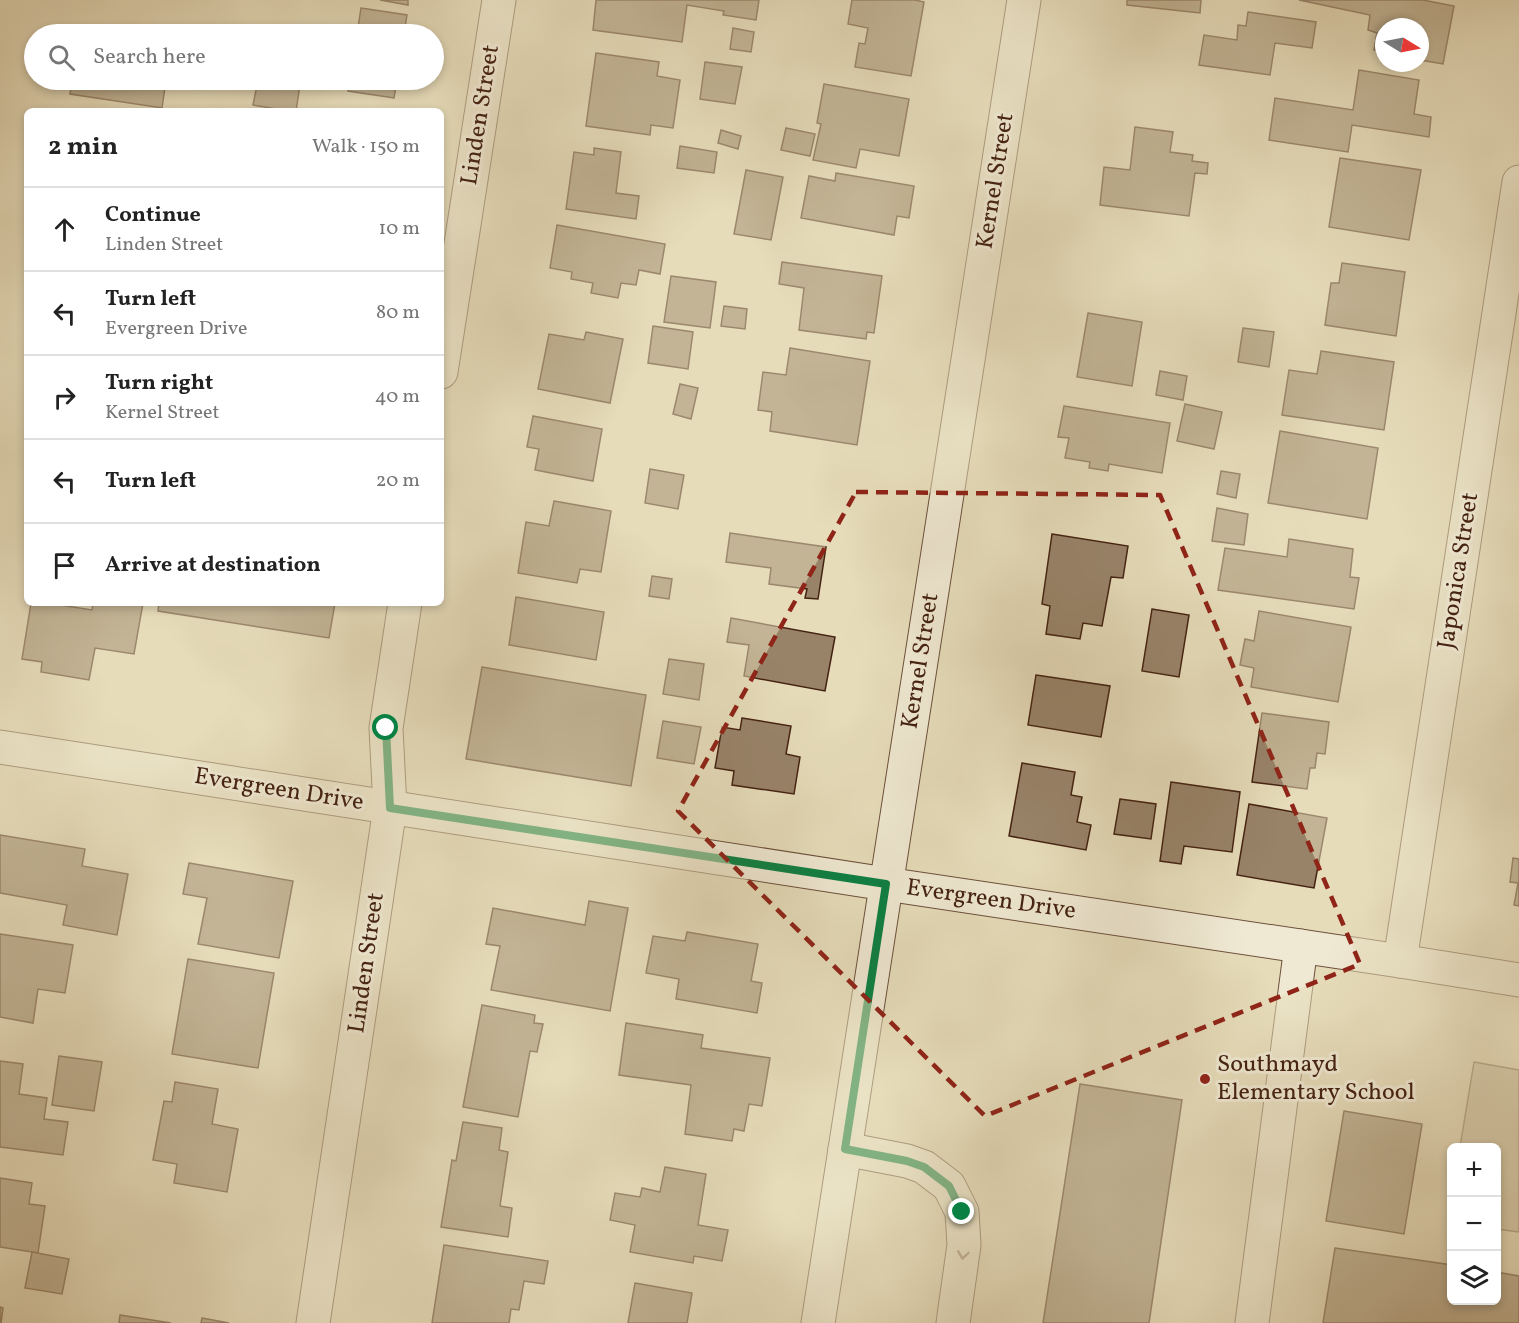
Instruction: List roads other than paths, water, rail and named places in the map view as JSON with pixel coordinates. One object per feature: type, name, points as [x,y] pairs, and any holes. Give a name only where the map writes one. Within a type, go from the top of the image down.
[{"type":"street","name":"Linden Street","points":[[444,353],[499,0]]},
{"type":"street","name":"Kernel Street","points":[[818,1323],[1024,0]]},
{"type":"street","name":"Japonica Street","points":[[1400,961],[1519,182]]},
{"type":"street","name":"Linden Street","points":[[313,1323],[390,808],[386,728],[405,606]]},
{"type":"street","name":"Evergreen Drive","points":[[0,747],[1519,980]]},
{"type":"street","points":[[1252,1323],[1301,946]]},
{"type":"street","points":[[845,1149],[907,1161],[924,1167],[949,1186],[962,1212],[964,1245],[953,1323]]},
{"type":"place","name":"Southmayd Elementary School","points":[[1205,1079]]}]
